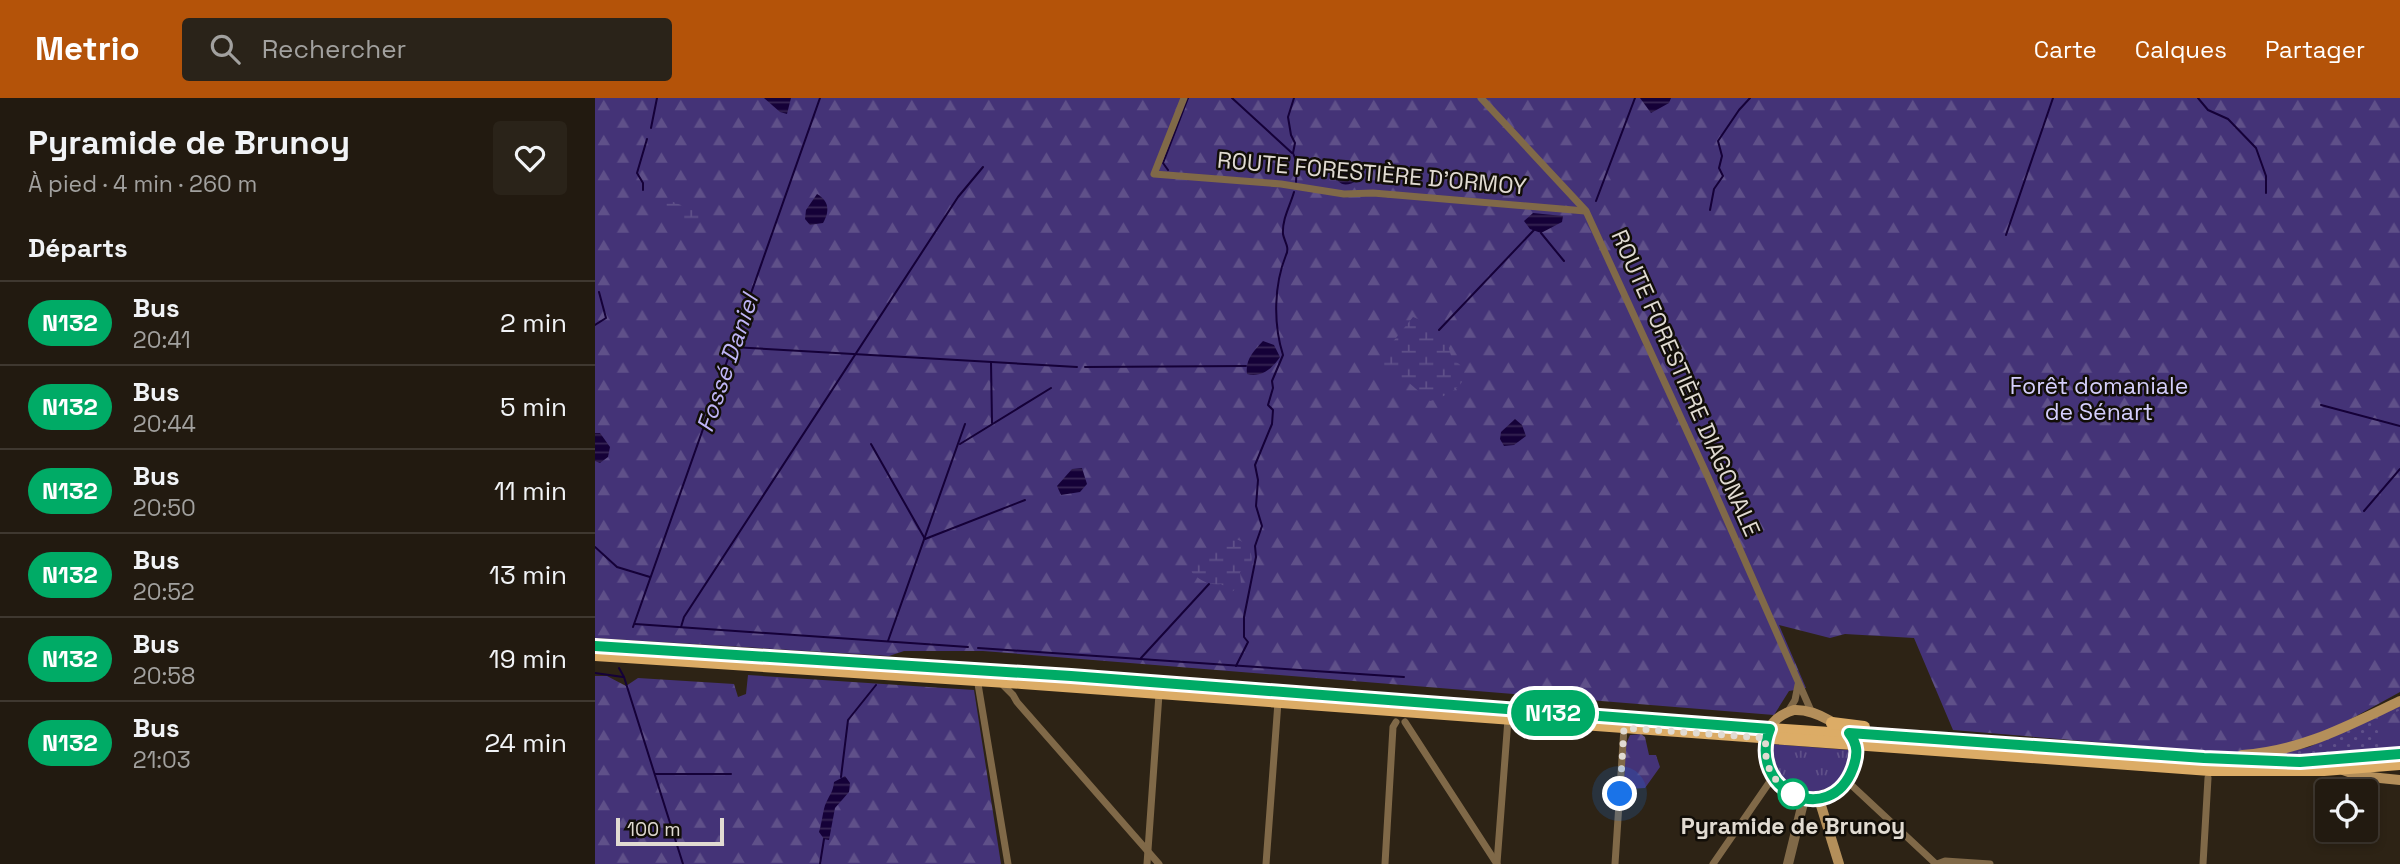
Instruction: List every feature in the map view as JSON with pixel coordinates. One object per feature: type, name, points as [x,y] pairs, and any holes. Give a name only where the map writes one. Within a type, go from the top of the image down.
[{"type":"main road","points":[[595,646],[969,669],[1027,679],[1159,694],[1277,702],[1401,717],[1508,719],[1624,728],[1768,734]]},
{"type":"main road","points":[[595,655],[1000,682],[1027,679],[1853,739],[2210,770],[2343,769],[2400,764]]},
{"type":"main road","points":[[2204,758],[2294,748],[2400,701]]},
{"type":"main road","points":[[1853,739],[1855,761],[1847,781],[1839,789],[1819,799],[1804,799],[1788,791],[1773,778],[1766,762],[1768,734],[1773,723],[1787,713],[1801,710],[1832,723],[1853,739],[1904,738],[2300,762],[2400,754]]},
{"type":"main road","points":[[1832,723],[1895,731],[1904,738]]},
{"type":"main road","points":[[2343,769],[2360,776],[2400,780]]},
{"type":"main road","points":[[1819,799],[1839,864]]},
{"type":"street","name":"ROUTE FORESTIÈRE D'ORMOY","points":[[1184,98],[1154,174],[1281,184],[1344,194],[1373,193],[1586,211]]},
{"type":"street","name":"ROUTE FORESTIÈRE DIAGONALE","points":[[1481,98],[1586,211],[1709,477],[1812,713]]},
{"type":"street","points":[[969,669],[979,680],[1008,864]]},
{"type":"street","points":[[1016,699],[1027,679]]},
{"type":"street","points":[[1000,682],[1159,864]]},
{"type":"street","points":[[1787,713],[1795,700],[1798,685]]},
{"type":"street","points":[[1147,864],[1159,694]]},
{"type":"street","points":[[1266,864],[1277,702]]},
{"type":"street","points":[[1384,864],[1394,727],[1401,717],[1497,864]]},
{"type":"street","points":[[1497,864],[1508,719]]},
{"type":"street","points":[[1615,864],[1624,728]]},
{"type":"street","points":[[1713,864],[1773,778]]},
{"type":"street","points":[[2203,864],[2208,778]]},
{"type":"street","points":[[1847,781],[1937,864],[1945,861],[1990,864]]},
{"type":"street","points":[[1788,864],[1804,799]]},
{"type":"green space","name":"Forêt domaniale de Sénart","points":[[595,98],[2400,98],[2400,692],[2340,725],[2275,749],[2227,753],[1953,730],[1914,638],[1845,634],[1830,638],[1779,625],[1806,688],[1789,691],[1774,715],[983,651],[904,651],[889,656],[595,638]]},
{"type":"green space","points":[[663,198],[704,216],[693,220],[658,211]]},
{"type":"green space","points":[[1413,317],[1433,326],[1441,333],[1452,357],[1464,373],[1464,379],[1456,389],[1430,401],[1408,382],[1386,373],[1378,360]]},
{"type":"green space","points":[[1213,538],[1241,541],[1251,553],[1251,566],[1240,572],[1241,584],[1232,592],[1221,584],[1203,581],[1189,569],[1194,562],[1205,563],[1209,543]]},
{"type":"green space","points":[[748,675],[974,690],[1001,864],[595,864],[595,676],[607,676],[626,686],[638,678],[734,684],[738,697],[746,694]]},
{"type":"green space","points":[[2400,706],[2389,752],[2280,757],[2279,754],[2309,747]]},
{"type":"green space","points":[[2400,710],[2400,748],[2386,750],[2375,724]]},
{"type":"green space","points":[[1641,734],[1645,737],[1649,755],[1656,755],[1660,767],[1645,788],[1627,789],[1623,785],[1625,769],[1620,758],[1630,735]]},
{"type":"green space","points":[[1772,744],[1848,750],[1850,762],[1837,783],[1812,792],[1798,790],[1785,783],[1775,770],[1770,757]]},
{"type":"shaded area","points":[[764,98],[791,98],[787,114],[780,112]]},
{"type":"shaded area","points":[[1640,98],[1671,98],[1669,103],[1651,113]]},
{"type":"shaded area","points":[[1359,165],[1357,181],[1345,184],[1338,181],[1339,172],[1344,166]]},
{"type":"shaded area","points":[[817,194],[826,203],[827,214],[823,223],[810,225],[805,219],[806,210]]},
{"type":"shaded area","points":[[1533,213],[1563,216],[1562,222],[1541,233],[1530,229],[1524,221]]},
{"type":"shaded area","points":[[1263,341],[1274,345],[1280,357],[1266,371],[1257,375],[1247,374],[1249,360]]},
{"type":"shaded area","points":[[1515,419],[1522,425],[1526,436],[1514,445],[1504,446],[1500,439],[1501,432]]},
{"type":"shaded area","points":[[595,433],[600,433],[610,447],[608,457],[600,463],[595,461]]},
{"type":"shaded area","points":[[1082,468],[1087,484],[1080,492],[1061,495],[1057,486],[1072,469]]},
{"type":"shaded area","points":[[845,776],[850,783],[849,792],[835,808],[829,840],[824,839],[819,832],[825,806],[834,782]]},
{"type":"waterway","points":[[651,128],[657,98]]},
{"type":"waterway","name":"Fossé Daniel","points":[[633,627],[820,98]]},
{"type":"waterway","points":[[1168,170],[1163,163],[1188,98]]},
{"type":"waterway","points":[[1232,98],[1292,153]]},
{"type":"waterway","points":[[1294,98],[1288,117],[1295,143],[1293,153],[1297,163],[1296,182]]},
{"type":"waterway","points":[[1596,201],[1635,98]]},
{"type":"waterway","points":[[1710,210],[1714,189],[1723,176],[1719,168],[1722,156],[1718,141],[1750,98]]},
{"type":"waterway","points":[[2006,235],[2053,98]]},
{"type":"waterway","points":[[2198,98],[2208,110],[2228,119],[2256,148],[2266,176],[2266,193]]},
{"type":"waterway","points":[[643,190],[643,183],[637,173],[647,139]]},
{"type":"waterway","points":[[681,627],[684,617],[958,197],[983,167]]},
{"type":"waterway","points":[[1236,666],[1248,642],[1244,637],[1244,617],[1256,557],[1255,546],[1262,526],[1256,506],[1258,480],[1255,465],[1272,424],[1273,410],[1268,405],[1273,388],[1272,381],[1283,355],[1276,304],[1287,249],[1283,234],[1284,223],[1294,192]]},
{"type":"waterway","points":[[1439,330],[1534,230]]},
{"type":"waterway","points":[[1541,233],[1564,261]]},
{"type":"waterway","points":[[595,325],[606,318],[599,292]]},
{"type":"waterway","points":[[732,347],[1077,367]]},
{"type":"waterway","points":[[991,362],[992,423]]},
{"type":"waterway","points":[[1085,367],[1246,366]]},
{"type":"waterway","points":[[960,444],[1051,388]]},
{"type":"waterway","points":[[2321,405],[2400,426]]},
{"type":"waterway","points":[[888,641],[965,424]]},
{"type":"waterway","points":[[871,444],[925,539],[1025,500]]},
{"type":"waterway","points":[[2364,511],[2400,469]]},
{"type":"waterway","points":[[595,547],[617,567],[650,577]]},
{"type":"waterway","points":[[1141,658],[1209,584]]},
{"type":"waterway","points":[[635,624],[968,647]]},
{"type":"waterway","points":[[978,648],[1404,677]]},
{"type":"waterway","name":"Fossé Daniel","points":[[619,668],[683,864]]},
{"type":"waterway","points":[[595,673],[623,677]]},
{"type":"waterway","points":[[841,777],[848,720],[876,685]]},
{"type":"waterway","points":[[655,774],[731,774]]},
{"type":"waterway","points":[[820,864],[824,839]]},
{"type":"bus line","name":"N132","points":[[595,646],[1071,676],[1770,729],[1766,738],[1765,755],[1773,778],[1788,791],[1811,800],[1829,795],[1847,781],[1855,761],[1857,744],[1849,733],[2204,758],[2300,762],[2400,754]]},
{"type":"place","name":"Pyramide de Brunoy","points":[[1793,794]]},
{"type":"route","points":[[1620,794],[1624,728],[1766,738],[1765,755],[1769,770],[1781,786],[1797,796],[1793,794]]}]
